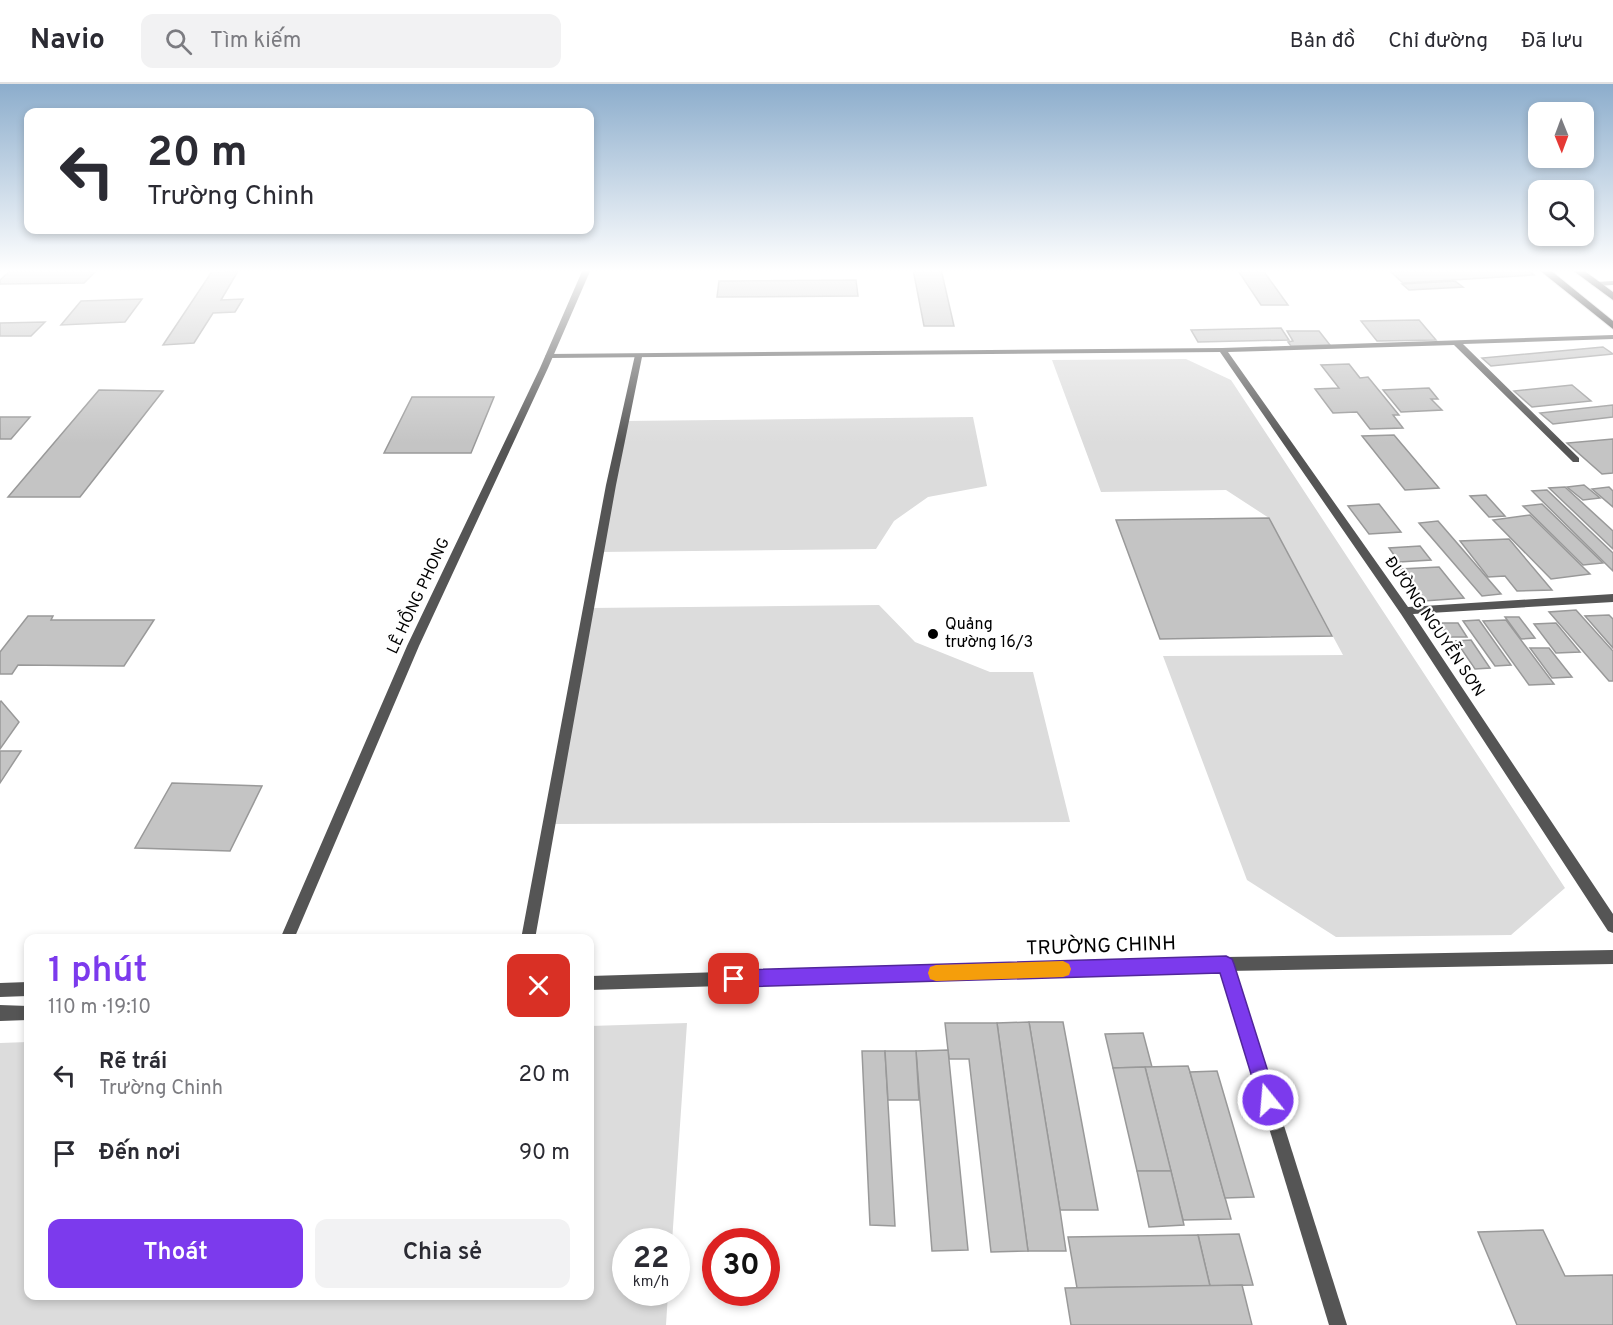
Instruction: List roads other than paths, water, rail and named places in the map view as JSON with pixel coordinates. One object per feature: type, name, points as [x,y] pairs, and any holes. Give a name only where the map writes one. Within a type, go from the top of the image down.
[{"type":"street","name":"LÊ HỒNG PHONG","points":[[289,934],[413,646],[562,327]]},
{"type":"street","points":[[549,356],[1222,350],[1613,337]]},
{"type":"street","points":[[1456,342],[1576,460]]},
{"type":"street","name":"ĐƯỜNG NGUYỄN SƠN","points":[[1222,350],[1405,611],[1613,926]]},
{"type":"street","points":[[529,934],[611,485],[638,357]]},
{"type":"street","points":[[1405,611],[1613,598]]},
{"type":"street","name":"TRƯỜNG CHINH","points":[[594,983],[1226,964],[1613,957]]},
{"type":"street","points":[[1226,964],[1338,1325]]},
{"type":"street","points":[[0,990],[24,989]]},
{"type":"street","points":[[0,1013],[24,1013]]},
{"type":"place","name":"Quảng trường 16/3","points":[[933,634]]}]
